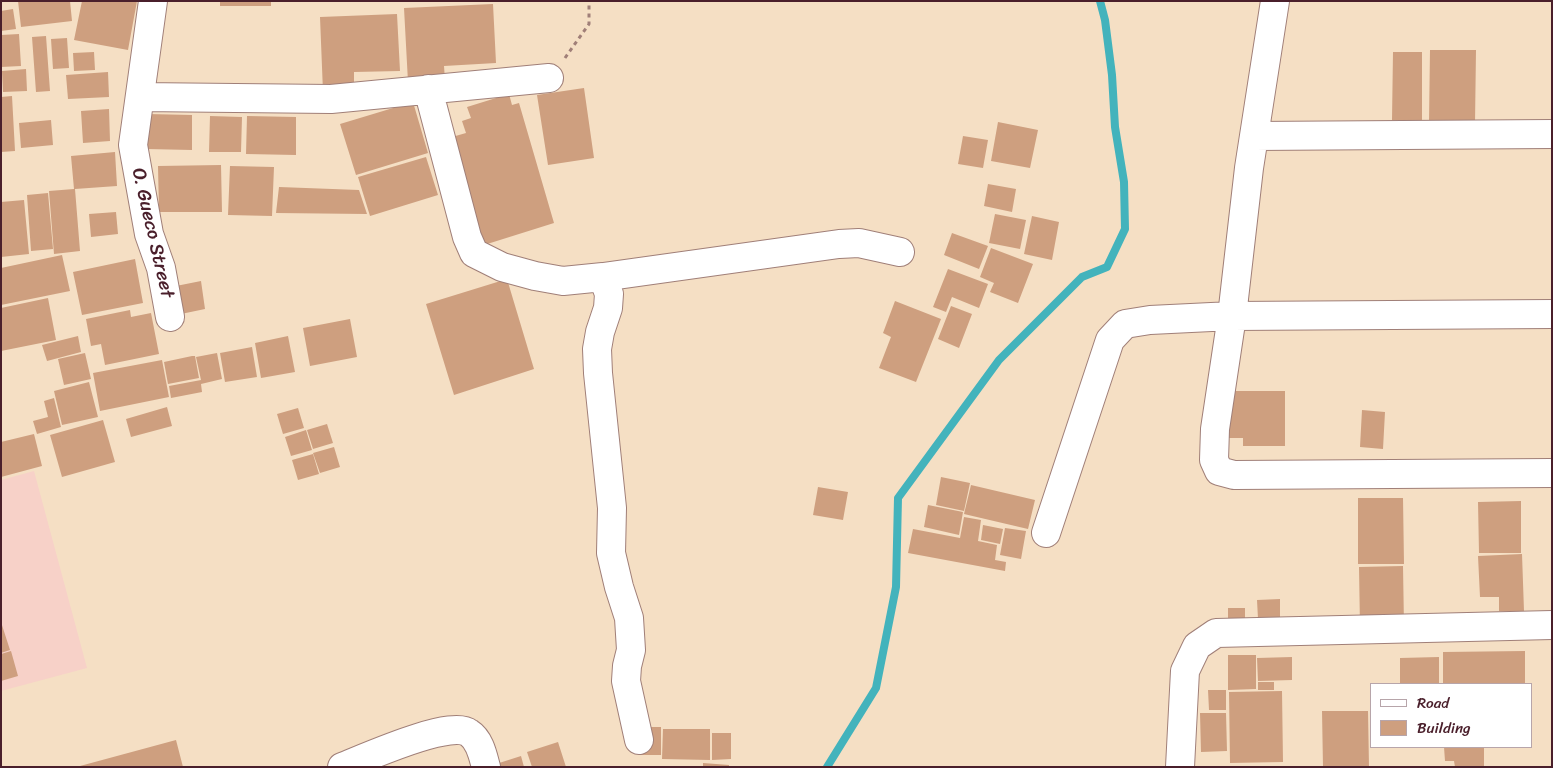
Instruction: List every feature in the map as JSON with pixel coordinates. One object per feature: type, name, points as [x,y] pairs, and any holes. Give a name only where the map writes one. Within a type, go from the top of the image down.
[{"type":"street","name":"O. Gueco Street","points":[[153,1],[133,145],[149,234],[162,268],[170,317]]},
{"type":"street","points":[[1275,1],[1254,136],[1232,316],[1215,429],[1214,460],[1219,471],[1234,475],[1552,473]]},
{"type":"street","points":[[140,97],[331,99],[549,78]]},
{"type":"street","points":[[428,90],[467,237],[474,253],[502,266],[535,276],[563,280],[603,277],[859,242],[900,252]]},
{"type":"street","points":[[1254,136],[1552,134]]},
{"type":"street","points":[[603,277],[609,294],[608,308],[597,348],[612,508],[611,554],[629,618],[631,650],[626,681],[639,740]]},
{"type":"street","points":[[1046,533],[1110,340],[1125,324],[1150,320],[1232,316],[1552,314]]},
{"type":"street","points":[[1180,767],[1185,671],[1197,646],[1216,633],[1552,625]]},
{"type":"street","points":[[342,767],[429,734],[455,729],[469,732],[478,744],[486,767]]},
{"type":"path","points":[[549,78],[589,24],[589,1]]},
{"type":"shaded area","points":[[34,471],[87,668],[1,691],[1,480]]},
{"type":"building","points":[[18,1],[70,1],[72,21],[21,27]]},
{"type":"building","points":[[82,1],[137,1],[128,50],[74,40]]},
{"type":"building","points":[[220,1],[271,1],[271,6],[220,6]]},
{"type":"building","points":[[493,4],[496,63],[444,66],[445,80],[408,82],[404,8]]},
{"type":"building","points":[[13,9],[16,29],[1,31],[1,11]]},
{"type":"building","points":[[397,14],[400,71],[354,72],[354,90],[323,92],[320,17]]},
{"type":"building","points":[[19,34],[21,66],[1,67],[1,35]]},
{"type":"building","points":[[46,36],[50,91],[36,92],[32,37]]},
{"type":"building","points":[[67,38],[69,68],[53,69],[51,39]]},
{"type":"building","points":[[1430,50],[1476,50],[1475,123],[1429,123]]},
{"type":"building","points":[[94,52],[95,70],[74,71],[73,53]]},
{"type":"building","points":[[1393,52],[1422,52],[1422,120],[1392,120]]},
{"type":"building","points":[[26,69],[27,91],[3,92],[2,71]]},
{"type":"building","points":[[108,72],[109,97],[68,99],[66,75]]},
{"type":"building","points":[[584,88],[594,158],[548,165],[537,95]]},
{"type":"building","points":[[509,94],[512,105],[519,103],[554,223],[484,245],[452,137],[466,133],[462,121],[471,118],[467,107]]},
{"type":"building","points":[[12,96],[15,151],[1,152],[1,97]]},
{"type":"building","points":[[413,102],[428,153],[356,175],[340,124]]},
{"type":"building","points":[[109,109],[110,141],[83,143],[81,111]]},
{"type":"building","points":[[147,114],[192,115],[192,150],[146,149]]},
{"type":"building","points":[[210,116],[242,117],[241,152],[209,152]]},
{"type":"building","points":[[247,116],[296,117],[296,155],[246,154]]},
{"type":"building","points":[[51,120],[53,145],[21,148],[19,123]]},
{"type":"building","points":[[998,122],[1038,130],[1030,168],[991,161]]},
{"type":"building","points":[[963,136],[988,140],[983,168],[958,164]]},
{"type":"building","points":[[115,152],[117,186],[75,189],[80,251],[54,254],[49,191],[74,189],[71,156]]},
{"type":"building","points":[[426,157],[438,195],[370,216],[358,177]]},
{"type":"building","points":[[221,165],[222,212],[159,212],[158,166]]},
{"type":"building","points":[[230,166],[274,167],[272,216],[228,215]]},
{"type":"building","points":[[988,184],[1016,189],[1012,212],[984,206]]},
{"type":"building","points":[[279,187],[359,190],[367,214],[276,213]]},
{"type":"building","points":[[48,193],[53,249],[31,251],[27,195]]},
{"type":"building","points":[[24,200],[29,254],[1,257],[1,202]]},
{"type":"building","points":[[116,212],[118,234],[91,237],[89,214]]},
{"type":"building","points":[[995,214],[1026,220],[1020,249],[989,243]]},
{"type":"building","points":[[1032,216],[1059,222],[1052,260],[1024,254]]},
{"type":"building","points":[[952,233],[988,246],[979,269],[944,255]]},
{"type":"building","points":[[991,248],[1033,264],[1018,303],[990,292],[994,283],[980,277]]},
{"type":"building","points":[[62,255],[70,291],[1,305],[1,268]]},
{"type":"building","points":[[135,259],[143,303],[82,315],[73,272]]},
{"type":"building","points":[[948,269],[988,284],[979,308],[952,297],[946,312],[933,307]]},
{"type":"building","points":[[507,279],[534,369],[454,395],[426,304]]},
{"type":"building","points":[[201,281],[205,309],[181,314],[176,286]]},
{"type":"building","points":[[48,298],[56,340],[1,351],[1,308]]},
{"type":"building","points":[[895,301],[941,319],[916,382],[879,368],[891,337],[883,333]]},
{"type":"building","points":[[951,306],[972,314],[959,348],[938,339]]},
{"type":"building","points":[[130,310],[131,317],[151,313],[159,354],[105,365],[101,344],[91,346],[86,319]]},
{"type":"building","points":[[350,319],[357,357],[310,366],[303,328]]},
{"type":"building","points":[[78,336],[81,352],[47,361],[42,345]]},
{"type":"building","points":[[288,336],[295,372],[261,378],[255,343]]},
{"type":"building","points":[[252,347],[257,377],[225,382],[220,353]]},
{"type":"building","points":[[85,353],[91,379],[64,385],[58,359]]},
{"type":"building","points":[[217,353],[222,379],[201,384],[202,392],[171,398],[169,386],[201,380],[196,357]]},
{"type":"building","points":[[195,356],[199,378],[168,384],[164,362]]},
{"type":"building","points":[[162,360],[169,397],[100,411],[93,373]]},
{"type":"building","points":[[89,382],[98,417],[62,425],[54,391]]},
{"type":"building","points":[[1229,391],[1285,391],[1285,446],[1243,446],[1243,438],[1228,438]]},
{"type":"building","points":[[54,398],[61,427],[37,434],[33,421],[48,417],[44,401]]},
{"type":"building","points":[[167,407],[172,426],[131,437],[126,419]]},
{"type":"building","points":[[298,408],[304,428],[283,434],[277,414]]},
{"type":"building","points":[[1362,410],[1385,412],[1383,449],[1360,447]]},
{"type":"building","points":[[103,420],[115,462],[62,477],[50,435]]},
{"type":"building","points":[[327,424],[333,443],[313,449],[307,430]]},
{"type":"building","points":[[306,430],[312,450],[291,456],[285,437]]},
{"type":"building","points":[[34,434],[42,466],[1,477],[1,442]]},
{"type":"building","points":[[334,447],[340,467],[320,473],[313,453]]},
{"type":"building","points":[[313,454],[319,474],[298,480],[292,460]]},
{"type":"building","points":[[941,477],[970,483],[964,511],[936,505]]},
{"type":"building","points":[[971,485],[1035,500],[1028,529],[964,514]]},
{"type":"building","points":[[818,487],[848,492],[843,520],[813,515]]},
{"type":"building","points":[[1358,498],[1403,498],[1404,564],[1358,564]]},
{"type":"building","points":[[1521,501],[1521,553],[1479,553],[1478,502]]},
{"type":"building","points":[[928,505],[963,512],[959,535],[924,527]]},
{"type":"building","points":[[964,517],[981,520],[978,541],[997,545],[995,560],[1006,562],[1005,571],[908,553],[913,529],[960,538]]},
{"type":"building","points":[[983,525],[1003,529],[1000,544],[981,540]]},
{"type":"building","points":[[1005,528],[1026,531],[1021,559],[1000,555]]},
{"type":"building","points":[[1522,554],[1524,611],[1499,611],[1499,597],[1480,597],[1478,556]]},
{"type":"building","points":[[1403,566],[1404,626],[1360,627],[1359,567]]},
{"type":"building","points":[[1280,599],[1280,619],[1258,619],[1257,600]]},
{"type":"building","points":[[1228,608],[1245,608],[1245,620],[1228,620]]},
{"type":"building","points":[[1,622],[10,650],[1,653]]},
{"type":"building","points":[[11,651],[18,676],[1,681],[1,654]]},
{"type":"building","points":[[1525,651],[1525,683],[1443,683],[1443,652]]},
{"type":"building","points":[[1228,655],[1256,655],[1256,689],[1228,690]]},
{"type":"building","points":[[1292,657],[1292,680],[1258,681],[1257,658]]},
{"type":"building","points":[[1439,657],[1439,683],[1400,683],[1400,658]]},
{"type":"building","points":[[1258,682],[1274,682],[1274,690],[1258,690]]},
{"type":"building","points":[[1208,690],[1226,690],[1226,710],[1209,710]]},
{"type":"building","points":[[1282,691],[1283,762],[1230,763],[1229,692]]},
{"type":"building","points":[[1322,711],[1368,711],[1369,767],[1323,767]]},
{"type":"building","points":[[1200,713],[1226,713],[1227,751],[1201,752]]},
{"type":"building","points":[[641,727],[661,727],[661,755],[641,755]]},
{"type":"building","points":[[663,729],[710,729],[710,760],[662,759]]},
{"type":"building","points":[[712,733],[731,733],[731,759],[712,760]]},
{"type":"building","points":[[176,740],[183,767],[80,767],[80,766]]},
{"type":"building","points":[[558,742],[566,767],[532,767],[527,752]]},
{"type":"building","points":[[1444,748],[1484,748],[1484,767],[1455,767],[1454,761],[1445,761]]},
{"type":"building","points":[[521,756],[524,767],[497,767],[496,764]]},
{"type":"building","points":[[703,763],[729,765],[729,767],[703,767]]},
{"type":"waterway","points":[[827,767],[876,688],[896,587],[898,498],[999,360],[1082,277],[1107,267],[1125,229],[1124,182],[1115,127],[1112,75],[1105,20],[1100,1]]}]
